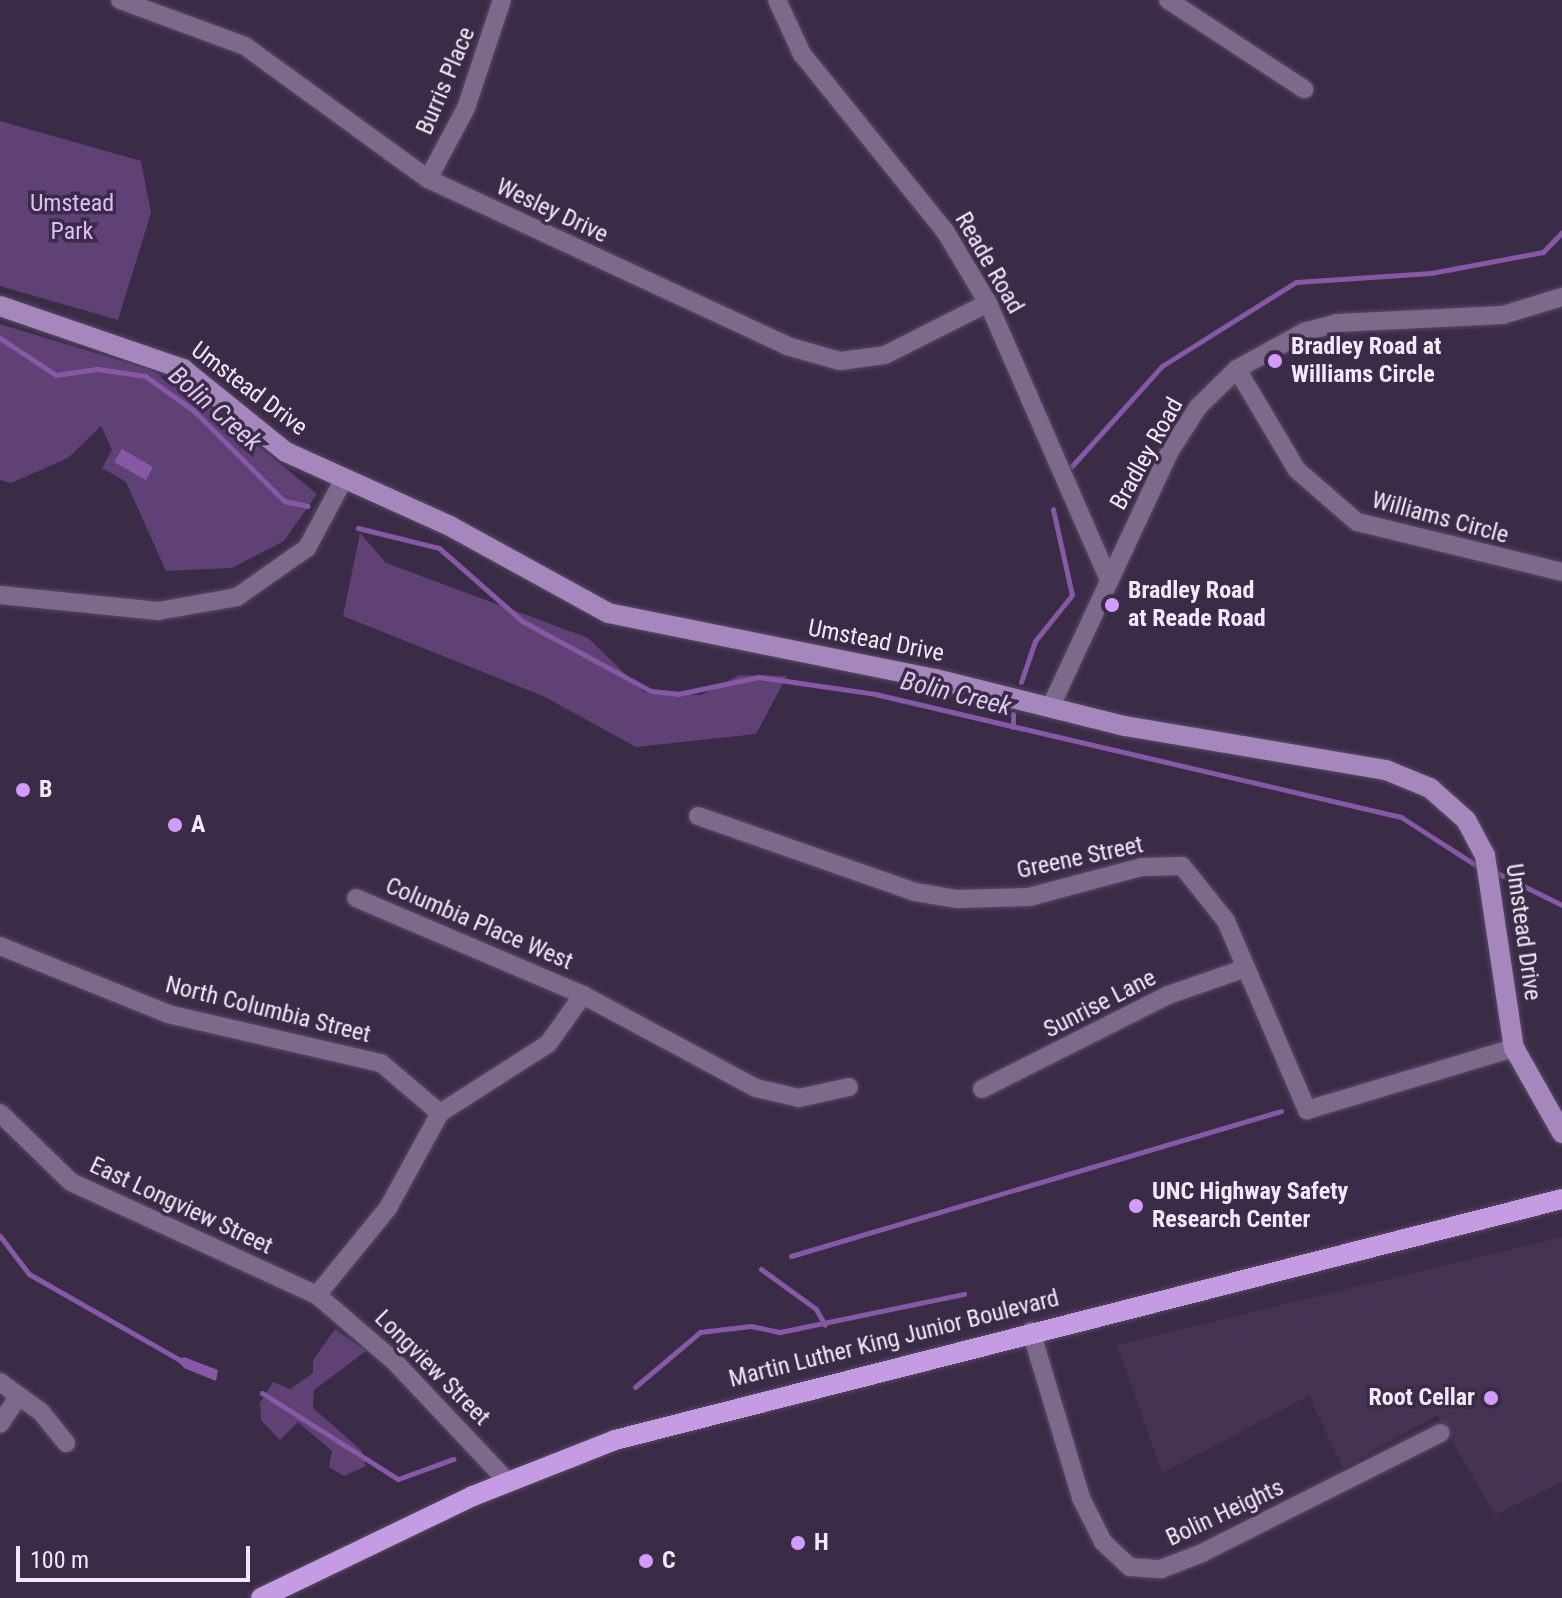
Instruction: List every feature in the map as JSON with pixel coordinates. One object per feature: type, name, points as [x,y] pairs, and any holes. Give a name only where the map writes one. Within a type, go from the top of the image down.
[{"type":"main road","name":"Martin Luther King Junior Boulevard","points":[[261,1598],[507,1481],[728,1406],[1562,1199]]},
{"type":"street","name":"Wesley Drive","points":[[120,0],[245,46],[428,179],[787,346],[840,361],[885,355],[988,303]]},
{"type":"street","name":"Burris Place","points":[[428,179],[466,108],[502,0]]},
{"type":"street","name":"Reade Road","points":[[777,0],[802,54],[945,231],[988,303],[1109,580]]},
{"type":"street","points":[[1168,0],[1304,89]]},
{"type":"street","name":"Bradley Road","points":[[1051,706],[1184,427],[1237,369],[1304,332],[1338,323],[1503,315],[1562,297]]},
{"type":"street","name":"Umstead Drive","points":[[0,306],[183,369],[286,452],[648,627],[1051,706],[1125,726],[1386,770],[1430,788],[1478,836],[1495,893],[1514,1048],[1562,1133]]},
{"type":"street","name":"Williams Circle","points":[[1237,369],[1297,470],[1357,522],[1562,572]]},
{"type":"street","points":[[0,595],[158,611],[237,597],[307,548],[343,481]]},
{"type":"street","name":"Greene Street","points":[[698,816],[915,892],[957,899],[1029,897],[1142,867],[1182,866],[1226,921],[1243,969],[1307,1110],[1514,1048]]},
{"type":"street","name":"Columbia Place West","points":[[356,898],[583,995],[756,1088],[799,1098],[849,1087]]},
{"type":"street","name":"North Columbia Street","points":[[0,946],[168,1014],[381,1063],[440,1113]]},
{"type":"street","name":"Sunrise Lane","points":[[982,1089],[1168,995],[1243,969]]},
{"type":"street","points":[[317,1295],[388,1208],[440,1113],[548,1044],[583,995]]},
{"type":"street","name":"East Longview Street","points":[[0,1113],[71,1182],[317,1295]]},
{"type":"street","name":"Longview Street","points":[[317,1295],[394,1361],[507,1481]]},
{"type":"street","name":"Bolin Heights","points":[[1031,1331],[1081,1498],[1103,1542],[1130,1567],[1161,1569],[1202,1553],[1441,1433]]},
{"type":"street","points":[[0,1382],[19,1396],[66,1443]]},
{"type":"street","points":[[0,1424],[19,1396]]},
{"type":"shaded area","points":[[122,449],[153,467],[146,480],[114,462]]},
{"type":"shaded area","points":[[1562,1237],[1562,1482],[1495,1515],[1437,1415],[1343,1468],[1309,1396],[1162,1473],[1117,1345]]},
{"type":"shaded area","points":[[184,1357],[218,1370],[216,1381],[184,1368],[177,1360]]},
{"type":"green space","name":"Umstead Park","points":[[0,121],[141,161],[151,213],[118,320],[0,286]]},
{"type":"green space","points":[[0,324],[151,370],[196,395],[317,494],[284,541],[232,568],[166,571],[126,482],[102,468],[112,450],[101,426],[68,458],[11,483],[0,480]]},
{"type":"green space","points":[[360,533],[386,563],[588,638],[644,692],[701,695],[740,675],[787,676],[756,734],[636,747],[543,696],[343,616]]},
{"type":"green space","points":[[335,1329],[366,1351],[314,1390],[313,1408],[362,1451],[366,1466],[344,1476],[329,1467],[332,1451],[298,1422],[280,1440],[261,1420],[260,1403],[273,1382],[290,1389],[313,1373],[313,1360]]},
{"type":"waterway","points":[[1072,466],[1162,366],[1296,282],[1431,273],[1543,252],[1562,232]]},
{"type":"waterway","name":"Bolin Creek","points":[[0,338],[56,375],[97,369],[145,376],[193,410],[284,501],[307,506]]},
{"type":"waterway","points":[[1021,682],[1035,641],[1072,595],[1053,509]]},
{"type":"waterway","name":"Bolin Creek","points":[[358,528],[439,548],[522,621],[651,691],[678,694],[759,677],[875,694],[1401,817],[1480,868]]},
{"type":"waterway","points":[[1013,714],[1013,727]]},
{"type":"waterway","name":"Bolin Creek","points":[[1493,871],[1562,905]]},
{"type":"waterway","points":[[791,1256],[1281,1111]]},
{"type":"waterway","points":[[0,1236],[29,1274],[183,1362]]},
{"type":"waterway","points":[[761,1269],[816,1309],[825,1325]]},
{"type":"waterway","points":[[635,1387],[700,1332],[751,1326],[780,1332],[964,1294]]},
{"type":"waterway","points":[[262,1393],[398,1479],[453,1459]]},
{"type":"place","name":"Bradley Road at Williams Circle","points":[[1275,361]]},
{"type":"place","name":"Bradley Road at Reade Road","points":[[1112,605]]},
{"type":"place","name":"B","points":[[23,790]]},
{"type":"place","name":"A","points":[[175,825]]},
{"type":"place","name":"UNC Highway Safety Research Center","points":[[1136,1206]]},
{"type":"place","name":"Root Cellar","points":[[1491,1398]]},
{"type":"place","name":"H","points":[[798,1543]]},
{"type":"place","name":"C","points":[[646,1561]]}]
